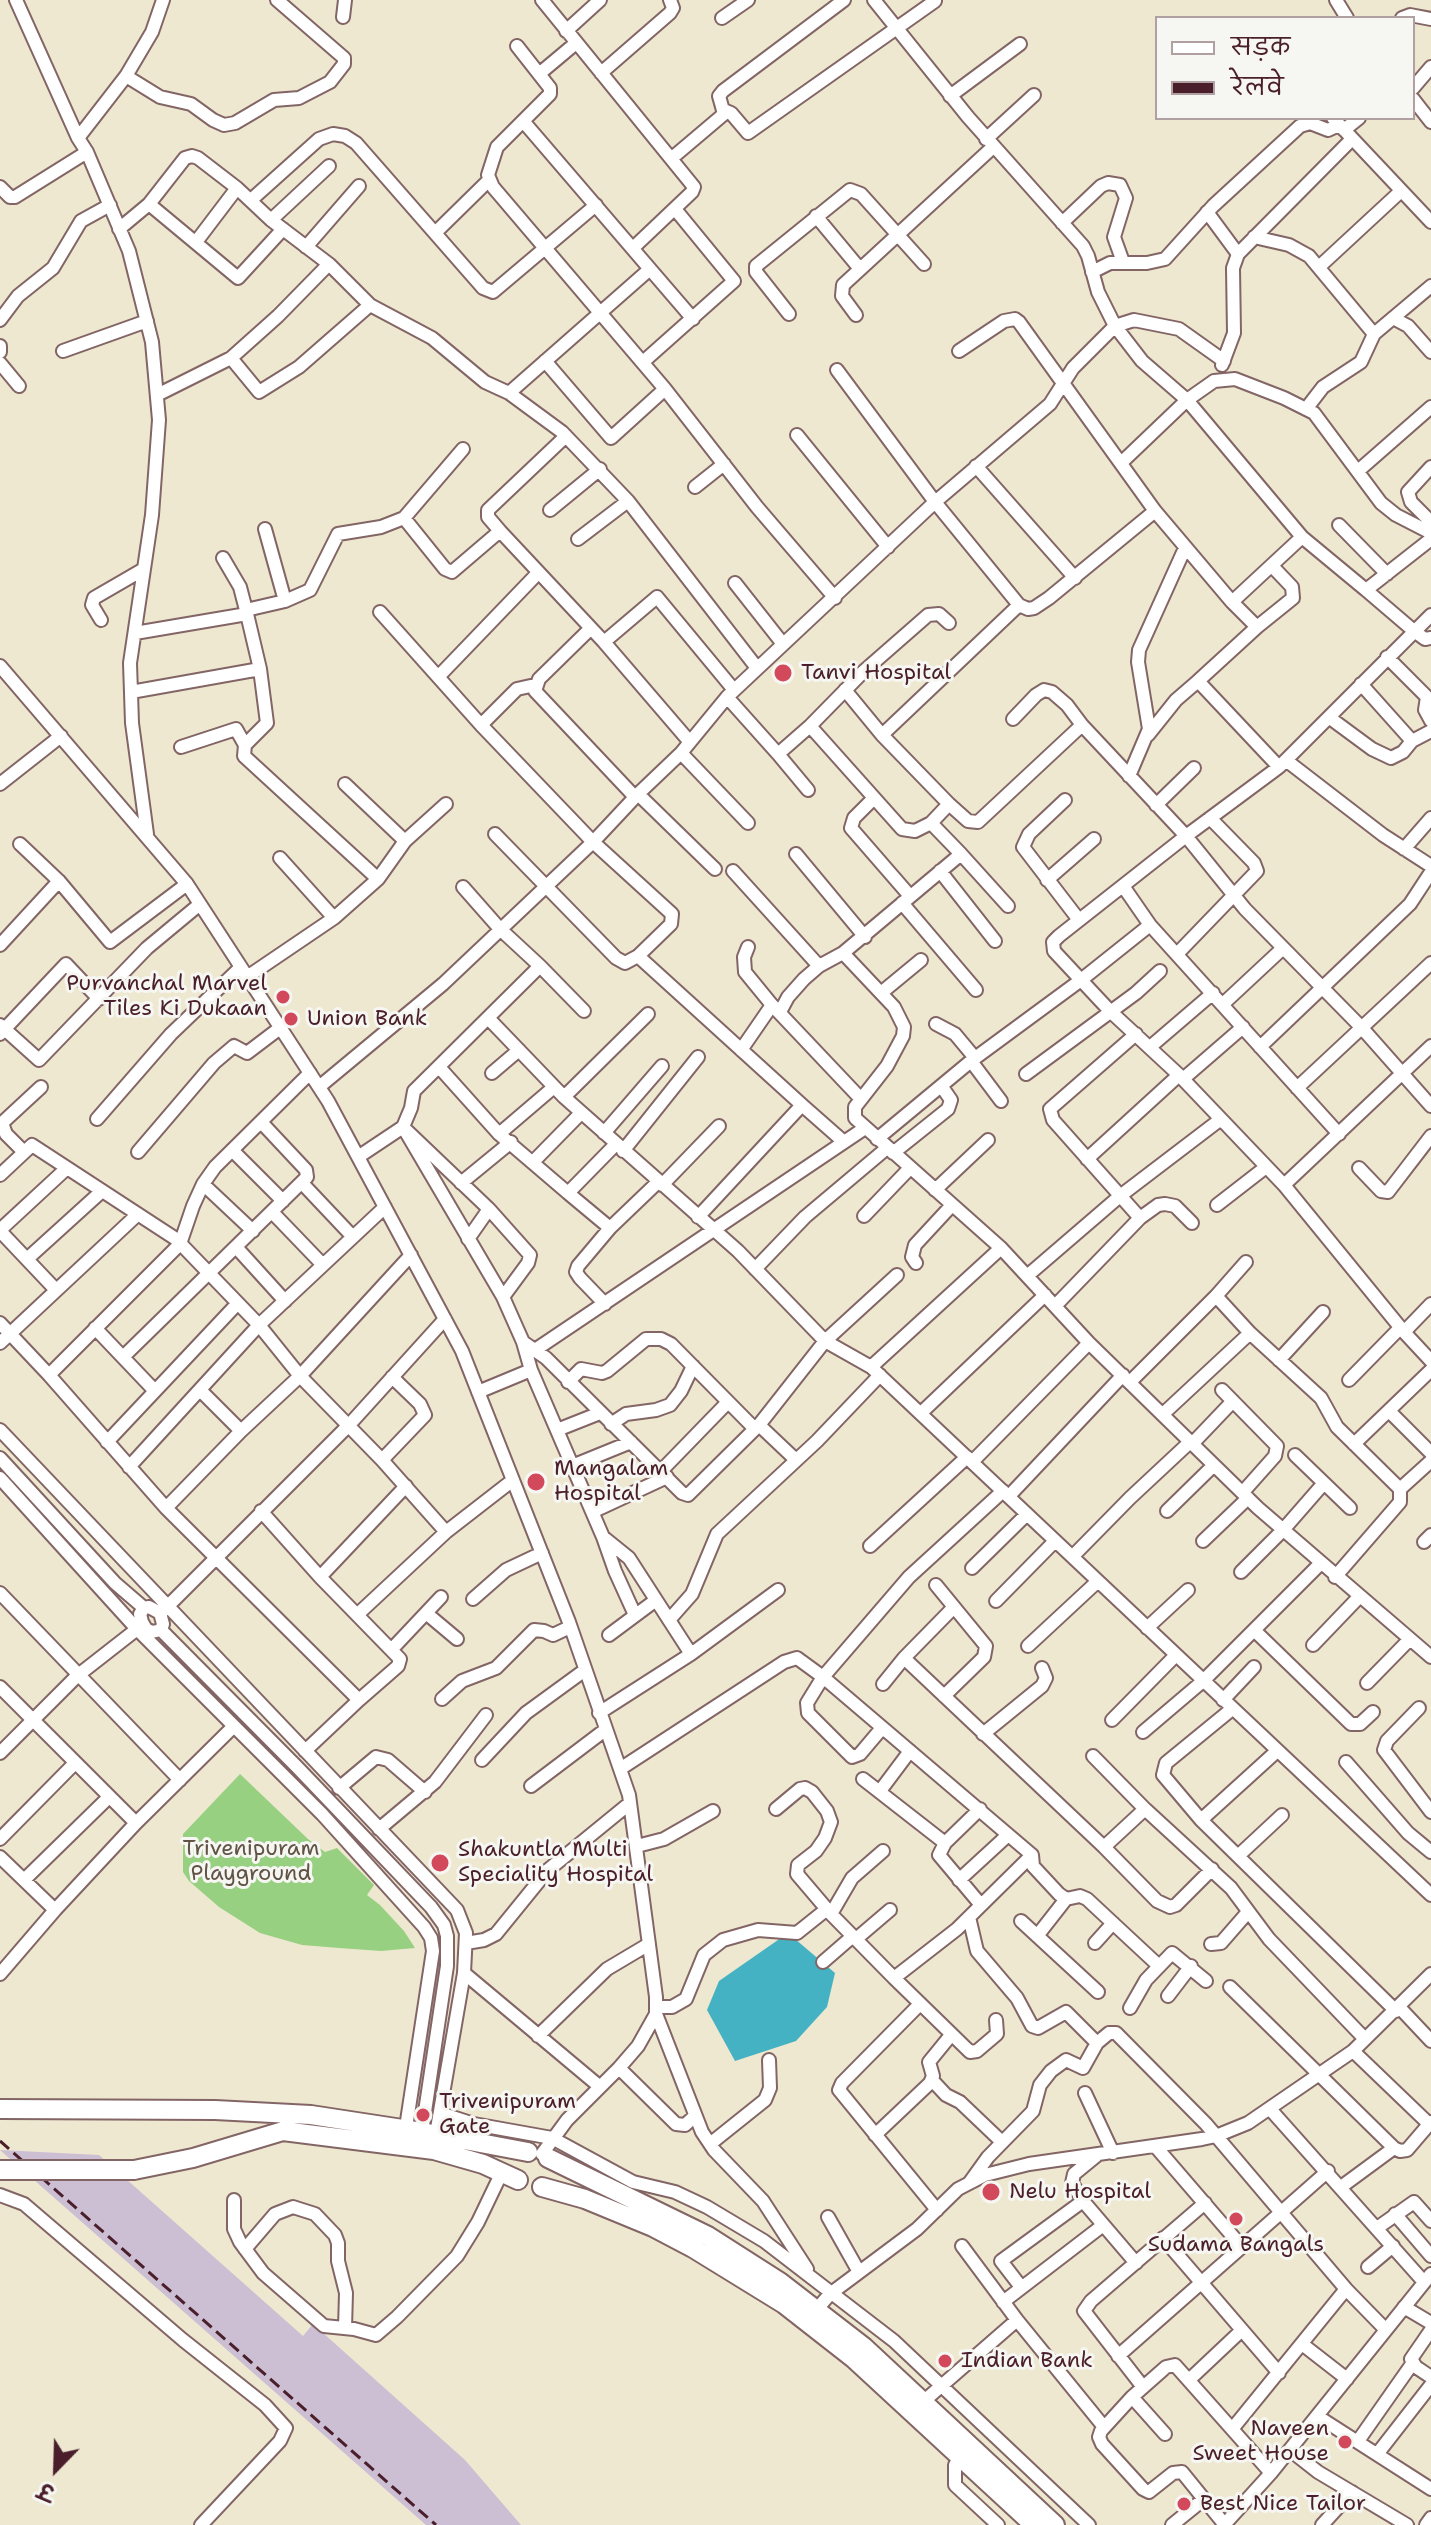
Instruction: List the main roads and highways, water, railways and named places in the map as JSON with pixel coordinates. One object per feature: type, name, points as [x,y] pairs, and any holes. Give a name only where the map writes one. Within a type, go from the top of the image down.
[{"type":"highway","points":[[0,2109],[311,2115],[420,2140],[510,2176],[529,2189],[542,2187],[585,2199],[653,2227],[784,2304],[853,2358],[957,2466],[1034,2525]]},
{"type":"highway","points":[[0,2170],[134,2170],[193,2158],[283,2131],[542,2150],[708,2236],[749,2260],[817,2309],[924,2401],[1055,2525]]},
{"type":"highway","points":[[510,2176],[515,2174],[518,2161],[542,2150]]},
{"type":"highway","points":[[542,2150],[553,2170],[548,2183],[542,2187]]},
{"type":"water","points":[[788,1933],[835,1973],[827,2007],[796,2041],[735,2061],[707,2010],[719,1981]]},
{"type":"railway","points":[[0,2141],[436,2525]]},
{"type":"place","name":"Tanvi Hospital","points":[[783,673]]},
{"type":"place","name":"Purvanchal Marvel Tiles Ki Dukaan","points":[[283,997]]},
{"type":"place","name":"Union Bank","points":[[291,1019]]},
{"type":"place","name":"Mangalam Hospital","points":[[536,1482]]},
{"type":"place","name":"Shakuntla Multi Speciality Hospital","points":[[440,1863]]},
{"type":"place","name":"Trivenipuram Gate","points":[[423,2115]]},
{"type":"place","name":"Nelu Hospital","points":[[991,2192]]},
{"type":"place","name":"Sudama Bangals","points":[[1236,2219]]},
{"type":"place","name":"Indian Bank","points":[[945,2361]]},
{"type":"place","name":"Naveen Sweet House","points":[[1345,2442]]},
{"type":"place","name":"Best Nice Tailor","points":[[1184,2504]]},
{"type":"park label","name":"Trivenipuram Playground","points":[[251,1862]]}]
